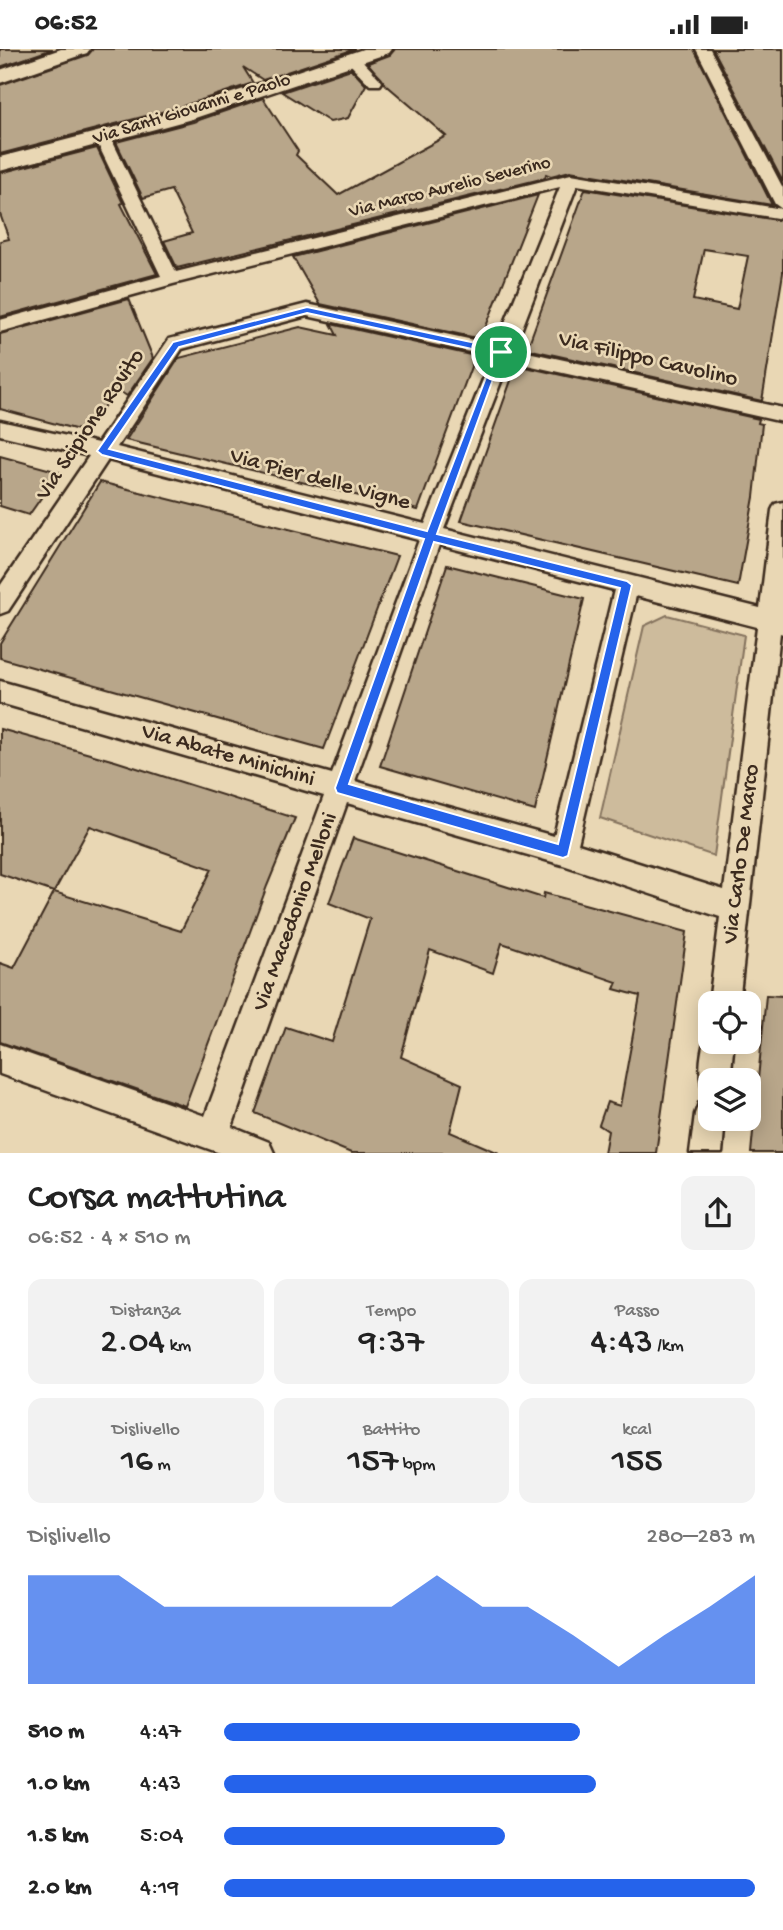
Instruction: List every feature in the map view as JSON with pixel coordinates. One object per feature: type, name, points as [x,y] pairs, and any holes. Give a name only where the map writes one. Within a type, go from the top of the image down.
[{"type":"main road","points":[[0,77],[80,49]]},
{"type":"main road","name":"Via Santi Giovanni e Paolo","points":[[0,164],[185,115],[382,49]]},
{"type":"street","points":[[704,49],[783,204]]},
{"type":"street","points":[[353,59],[375,82]]},
{"type":"street","points":[[103,138],[171,279]]},
{"type":"street","name":"Via Marco Aurelio Severino","points":[[0,326],[171,279],[571,179],[783,214]]},
{"type":"street","name":"Via Macedonio Melloni","points":[[214,1135],[342,788],[431,536],[571,179]]},
{"type":"street","name":"Via Filippo Cavolino","points":[[176,344],[307,310],[783,415]]},
{"type":"street","name":"Via Scipione Rovito","points":[[0,604],[176,344]]},
{"type":"street","name":"Via Pier delle Vigne","points":[[0,428],[102,451],[776,623]]},
{"type":"street","name":"Via Carlo De Marco","points":[[726,991],[776,623],[783,510]]},
{"type":"street","points":[[563,852],[627,585]]},
{"type":"street","name":"Via Abate Minichini","points":[[0,692],[563,852],[736,908]]},
{"type":"street","points":[[0,1059],[258,1153]]},
{"type":"street","points":[[706,1153],[708,1131]]},
{"type":"shaded area","points":[[667,615],[744,635],[714,856],[600,818],[644,626]]},
{"type":"building","points":[[0,49],[53,49],[0,67]]},
{"type":"building","points":[[93,49],[355,49],[263,80],[243,67],[253,83],[177,108],[0,154],[0,85],[88,55]]},
{"type":"building","points":[[395,49],[694,49],[772,205],[570,171],[551,176],[546,174],[545,178],[177,268],[164,241],[192,233],[171,190],[143,198],[116,142],[193,122],[263,98],[298,151],[296,155],[338,195],[446,136],[384,83],[368,63],[390,55]]},
{"type":"building","points":[[713,49],[783,49],[783,182]]},
{"type":"building","points":[[351,69],[366,85],[348,118],[330,122],[282,92]]},
{"type":"building","points":[[97,148],[123,203],[121,204],[157,274],[0,317],[0,241],[9,239],[0,214],[0,173]]},
{"type":"building","points":[[585,189],[783,221],[783,273],[762,401],[527,349]],"holes":[[[704,249],[748,256],[737,309],[693,300]]]},
{"type":"building","points":[[538,195],[481,339],[320,304],[293,257]]},
{"type":"building","points":[[129,299],[153,358],[127,396],[116,389],[86,432],[0,409],[0,334]]},
{"type":"building","points":[[331,324],[475,356],[418,510],[126,440],[179,358],[300,327],[337,335]]},
{"type":"building","points":[[521,366],[759,419],[758,423],[762,424],[754,497],[738,586],[461,521],[514,372],[519,373]]},
{"type":"building","points":[[0,456],[59,472],[29,515],[0,506]]},
{"type":"building","points":[[100,482],[397,556],[324,749],[0,658],[0,643]]},
{"type":"building","points":[[447,565],[584,599],[535,811],[380,766]]},
{"type":"building","points":[[0,729],[115,761],[295,818],[185,1106],[0,1042],[0,963],[14,968],[54,892],[0,874]],"holes":[[[90,826],[212,869],[181,931],[54,892]]]},
{"type":"building","points":[[353,838],[543,898],[544,893],[687,932],[656,1153],[604,1153],[608,1131],[599,1125],[607,1102],[620,1106],[640,996],[614,989],[617,982],[502,943],[493,973],[430,950],[401,1057],[462,1084],[450,1132],[499,1153],[351,1153],[255,1113],[286,1027],[332,1042],[370,919],[329,903]]},
{"type":"building","points":[[766,995],[783,996],[783,1153],[751,1153],[753,1131],[761,1131],[761,1048]]},
{"type":"route","points":[[501,352],[307,310],[176,344],[102,451],[431,536],[627,585],[563,852],[342,788],[431,536],[501,352]]}]
